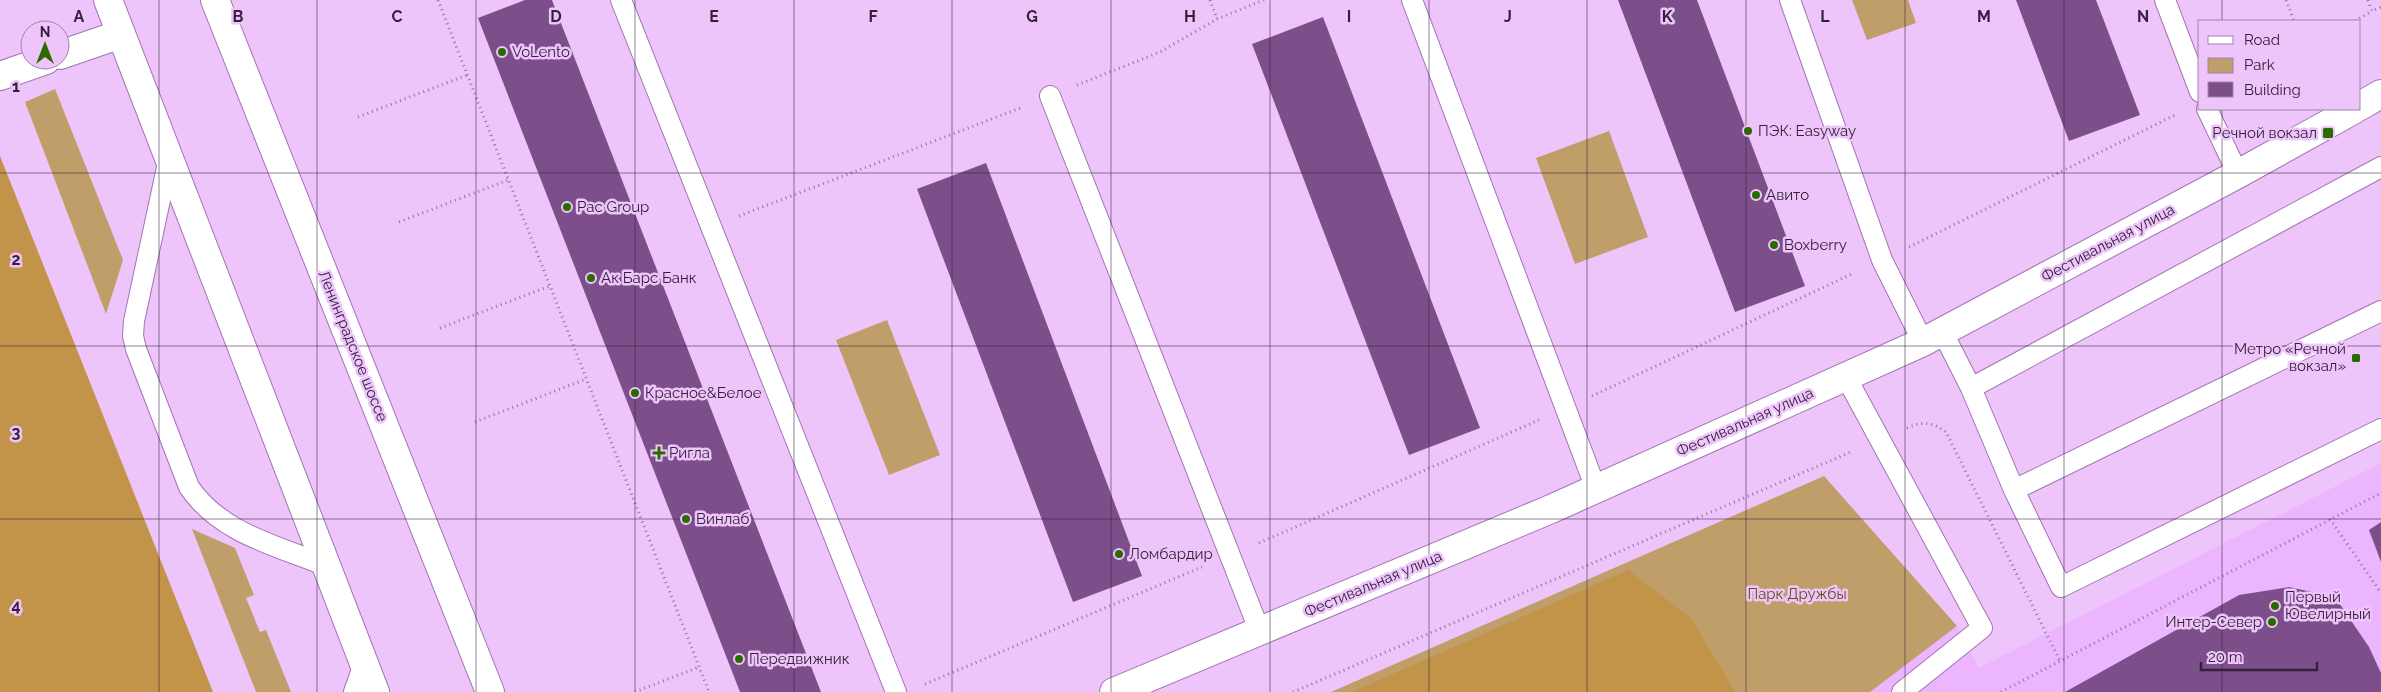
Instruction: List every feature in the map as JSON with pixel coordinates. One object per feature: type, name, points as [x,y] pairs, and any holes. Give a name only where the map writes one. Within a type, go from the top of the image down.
[{"type":"street","points":[[108,0],[170,156],[375,692]]},
{"type":"street","name":"Ленинградское шоссе","points":[[215,0],[490,692]]},
{"type":"street","points":[[70,52],[121,34]]},
{"type":"street","points":[[0,76],[20,69]]},
{"type":"street","points":[[2361,105],[2381,94]]},
{"type":"street","name":"Фестивальная улица","points":[[1114,692],[1596,489],[1846,377],[1932,336],[2238,174],[2353,110]]},
{"type":"lane","points":[[621,0],[713,226],[896,692]]},
{"type":"lane","points":[[1412,0],[1596,489]]},
{"type":"lane","points":[[1790,0],[1882,260],[1932,336],[1971,388],[2014,490],[2061,587],[2381,429]]},
{"type":"lane","points":[[2165,0],[2198,87]]},
{"type":"lane","points":[[1050,96],[1260,632]]},
{"type":"lane","points":[[2207,110],[2238,174]]},
{"type":"lane","points":[[170,156],[134,321],[133,336],[136,349],[188,487],[200,504],[220,520],[243,533],[327,566]]},
{"type":"lane","points":[[1971,388],[2381,166]]},
{"type":"lane","points":[[2014,490],[2381,311]]},
{"type":"lane","points":[[1846,377],[1982,628],[1902,692]]},
{"type":"lane","points":[[354,692],[364,664]]},
{"type":"path","points":[[438,0],[709,692]]},
{"type":"path","points":[[1210,0],[1218,19]]},
{"type":"path","points":[[713,226],[1160,52],[1218,19],[1264,0]]},
{"type":"path","points":[[2286,0],[2294,20]]},
{"type":"path","points":[[2368,0],[2372,11]]},
{"type":"path","points":[[2357,20],[2381,6]]},
{"type":"path","points":[[358,117],[467,75]]},
{"type":"path","points":[[924,684],[1231,556],[1566,408],[1882,260],[2182,111]]},
{"type":"path","points":[[399,222],[508,180]]},
{"type":"path","points":[[440,328],[550,286]]},
{"type":"path","points":[[475,422],[586,379]]},
{"type":"path","points":[[1293,692],[1916,424],[1937,425],[1946,432],[2060,661]]},
{"type":"path","points":[[2001,692],[2381,493]]},
{"type":"path","points":[[2330,519],[2381,594]]},
{"type":"path","points":[[635,692],[699,667]]},
{"type":"shaded area","points":[[0,156],[213,692],[0,692]]},
{"type":"shaded area","points":[[2381,463],[2381,692],[1870,692],[1957,626],[1979,668]]},
{"type":"shaded area","points":[[1628,570],[1692,619],[1735,692],[1352,692]]},
{"type":"green space","points":[[1852,0],[1908,0],[1916,23],[1867,40]]},
{"type":"green space","points":[[55,89],[123,260],[106,314],[25,102]]},
{"type":"green space","points":[[1609,131],[1648,237],[1575,264],[1536,158]]},
{"type":"green space","points":[[887,320],[940,455],[889,475],[836,340]]},
{"type":"green space","name":"Парк Дружбы","points":[[1824,476],[1957,626],[1870,692],[1331,692]]},
{"type":"green space","points":[[192,529],[235,548],[254,595],[246,598],[260,632],[266,630],[291,692],[256,692]]},
{"type":"building","points":[[525,0],[552,0],[821,692],[740,692],[478,18]]},
{"type":"building","points":[[1618,0],[1697,0],[1805,286],[1735,312]]},
{"type":"building","points":[[2016,0],[2096,0],[2140,115],[2069,141]]},
{"type":"building","points":[[1323,17],[1480,428],[1409,455],[1252,44]]},
{"type":"building","points":[[986,163],[1142,576],[1073,602],[917,189]]},
{"type":"building","points":[[2381,522],[2381,562],[2369,530]]},
{"type":"building","name":"Интер-Север","points":[[2289,587],[2335,597],[2369,647],[2381,673],[2381,692],[2065,692],[2239,595]]},
{"type":"place","name":"VoLento","points":[[502,52]]},
{"type":"place","name":"ПЭК: Easyway","points":[[1748,131]]},
{"type":"place","name":"Речной вокзал","points":[[2328,133]]},
{"type":"place","name":"Авито","points":[[1756,195]]},
{"type":"place","name":"Pac Group","points":[[567,207]]},
{"type":"place","name":"Boxberry","points":[[1774,245]]},
{"type":"place","name":"Ак Барс Банк","points":[[591,278]]},
{"type":"place","name":"Метро «Речной вокзал»","points":[[2356,358]]},
{"type":"place","name":"Красное&Белое","points":[[635,393]]},
{"type":"place","name":"Ригла","points":[[659,453]]},
{"type":"place","name":"Винлаб","points":[[686,519]]},
{"type":"place","name":"Ломбардир","points":[[1119,554]]},
{"type":"place","name":"Первый Ювелирный","points":[[2275,606]]},
{"type":"place","name":"Интер-Север","points":[[2272,622]]},
{"type":"place","name":"Передвижник","points":[[739,659]]}]
